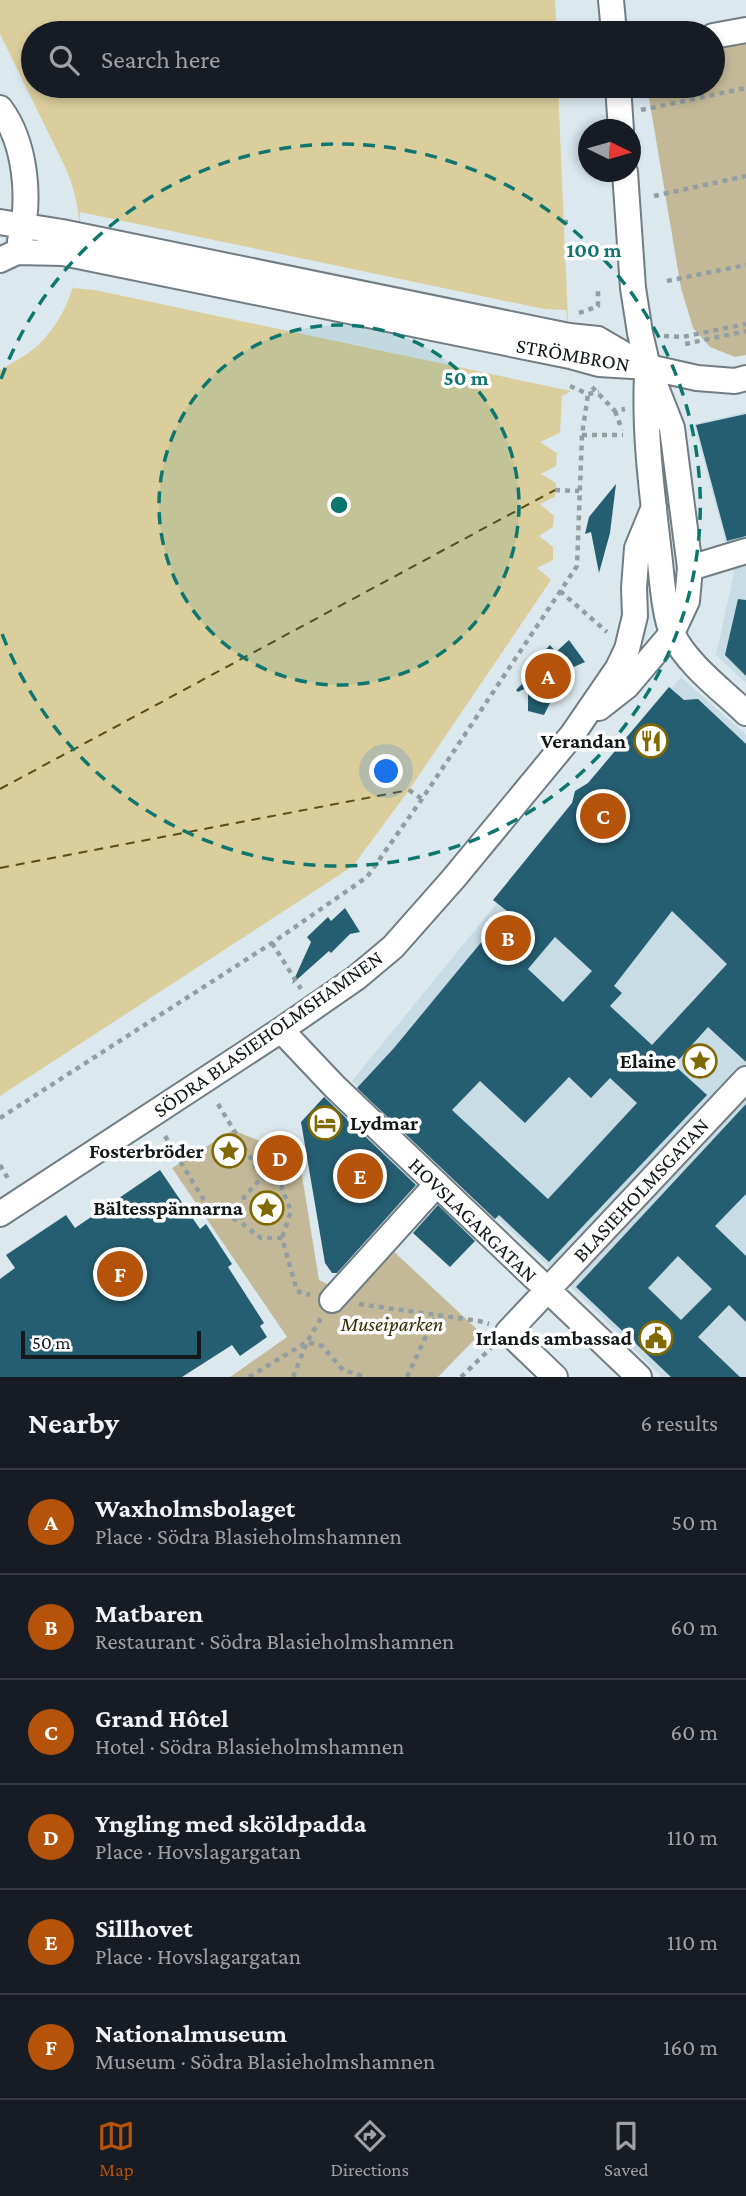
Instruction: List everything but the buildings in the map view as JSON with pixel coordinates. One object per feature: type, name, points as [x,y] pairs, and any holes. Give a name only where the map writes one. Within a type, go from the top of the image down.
[{"type":"street","points":[[611,0],[613,21]]},
{"type":"street","points":[[725,34],[746,30]]},
{"type":"street","points":[[619,98],[620,119]]},
{"type":"street","points":[[0,108],[9,120],[25,177],[27,198],[12,223],[6,251]]},
{"type":"street","points":[[626,182],[633,288],[648,367]]},
{"type":"street","points":[[12,223],[79,245]]},
{"type":"street","name":"STRÖMBRON","points":[[6,251],[46,251],[79,245],[572,335],[599,364],[648,367],[697,378],[735,381],[746,378]]},
{"type":"street","name":"SÖDRA BLASIEHOLMSHAMNEN","points":[[648,367],[646,406],[654,507],[663,588],[672,634]]},
{"type":"street","name":"SÖDRA BLASIEHOLMSHAMNEN","points":[[584,719],[627,686],[672,634],[687,601],[690,568],[672,428],[648,367]]},
{"type":"street","name":"SÖDRA BLASIEHOLMSHAMNEN","points":[[0,1214],[282,1030],[356,978],[393,947],[454,878],[584,719],[618,668],[631,637],[635,617],[637,548],[654,507]]},
{"type":"street","points":[[690,568],[746,551]]},
{"type":"street","points":[[672,634],[690,660],[746,713]]},
{"type":"street","name":"HOVSLAGARGATAN","points":[[282,1030],[335,1087],[639,1377]]},
{"type":"street","name":"BLASIEHOLMSGATAN","points":[[508,1332],[745,1083]]},
{"type":"street","points":[[332,1300],[437,1184]]},
{"type":"street","points":[[508,1332],[547,1374]]},
{"type":"path","points":[[725,92],[746,88]]},
{"type":"path","points":[[641,110],[698,98]]},
{"type":"path","points":[[654,196],[746,176]]},
{"type":"path","points":[[563,222],[572,222]]},
{"type":"path","points":[[667,281],[746,265]]},
{"type":"path","points":[[572,335],[598,306],[598,289]]},
{"type":"path","points":[[682,337],[746,324]]},
{"type":"path","points":[[685,344],[746,331]]},
{"type":"path","points":[[570,386],[588,394],[600,392]]},
{"type":"path","points":[[0,1118],[272,943],[367,877],[577,566],[582,435],[588,394]]},
{"type":"path","points":[[582,435],[624,435]]},
{"type":"path","points":[[555,490],[579,491]]},
{"type":"path","points":[[560,591],[611,635]]},
{"type":"path","points":[[409,790],[422,799]]},
{"type":"path","points":[[272,943],[305,996]]},
{"type":"path","points":[[218,1104],[233,1130]]},
{"type":"path","points":[[165,1136],[208,1207],[240,1222]]},
{"type":"path","points":[[262,1177],[281,1186],[291,1211],[282,1238]]},
{"type":"path","points":[[293,1377],[307,1342],[332,1300]]},
{"type":"path","points":[[407,1377],[436,1315]]},
{"type":"path","points":[[461,1377],[508,1332]]},
{"type":"path","points":[[249,1377],[307,1342],[322,1346],[342,1370],[366,1377]]},
{"type":"shaded area","points":[[0,0],[555,0],[556,21],[21,21],[21,77],[0,34]]},
{"type":"shaded area","points":[[31,98],[559,98],[571,391],[562,396],[560,433],[540,442],[557,453],[556,466],[541,474],[556,483],[555,497],[540,504],[554,516],[553,527],[539,536],[553,547],[553,560],[537,568],[551,580],[409,790],[353,866],[0,1096],[0,370],[44,339],[68,302],[79,259],[80,236],[74,192],[67,171]]},
{"type":"shaded area","points":[[746,412],[746,683],[716,655],[734,573],[694,424]]},
{"type":"shaded area","points":[[681,677],[746,735],[746,1067],[558,1275],[352,1081]]},
{"type":"shaded area","points":[[746,1093],[746,1377],[662,1377],[565,1281]]},
{"type":"green space","points":[[746,21],[746,355],[735,357],[710,347],[693,328],[681,288],[649,98],[725,98],[725,26]]},
{"type":"green space","name":"Museiparken","points":[[233,1130],[299,1157],[319,1280],[337,1289],[390,1248],[481,1333],[438,1377],[230,1377],[287,1337],[172,1168]]},
{"type":"pier","points":[[80,212],[544,309],[566,310],[571,391],[95,290],[73,288],[79,255]]},
{"type":"ferry route","points":[[0,789],[555,490]]},
{"type":"ferry route","points":[[0,868],[409,790]]},
{"type":"place","name":"Waxholmsbolaget","points":[[548,676]]},
{"type":"place","name":"Verandan","points":[[651,741]]},
{"type":"place","name":"Grand Hôtel","points":[[603,816]]},
{"type":"place","name":"Matbaren","points":[[508,938]]},
{"type":"place","name":"Elaine","points":[[700,1061]]},
{"type":"place","name":"Lydmar","points":[[325,1123]]},
{"type":"place","name":"Fosterbröder","points":[[229,1151]]},
{"type":"place","name":"Yngling med sköldpadda","points":[[280,1158]]},
{"type":"place","name":"Sillhovet","points":[[360,1176]]},
{"type":"place","name":"Bältesspännarna","points":[[267,1208]]},
{"type":"place","name":"Nationalmuseum","points":[[120,1274]]},
{"type":"place","name":"Irlands ambassad","points":[[656,1338]]}]
